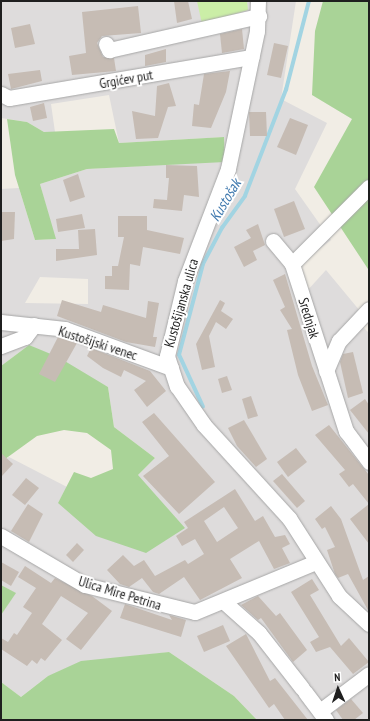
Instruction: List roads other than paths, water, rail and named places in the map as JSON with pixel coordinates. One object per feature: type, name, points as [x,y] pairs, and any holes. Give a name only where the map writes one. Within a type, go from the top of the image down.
[{"type":"street","name":"Kustošijanska ulica","points":[[258,1],[259,16],[252,57],[228,170],[185,281],[166,347],[177,386],[204,425],[289,518],[338,596],[369,624]]},
{"type":"street","points":[[106,44],[109,50],[259,16]]},
{"type":"street","name":"Grgićev put","points":[[1,94],[9,98],[252,57]]},
{"type":"street","points":[[292,264],[369,187]]},
{"type":"street","name":"Srednjak","points":[[273,241],[292,264],[346,431],[369,462]]},
{"type":"street","name":"Srednjak","points":[[326,371],[339,341],[369,308]]},
{"type":"street","name":"Kustošijski venec","points":[[1,322],[34,325],[81,334],[171,368]]},
{"type":"street","points":[[1,346],[25,338],[34,325]]},
{"type":"street","name":"Ulica Mire Petrina","points":[[1,536],[85,585],[196,612],[316,562]]},
{"type":"street","points":[[223,601],[259,633],[323,716],[369,674]]},
{"type":"waterway","name":"Kustošak","points":[[203,407],[179,355],[203,264],[222,228],[245,196],[286,90],[309,1]]}]
